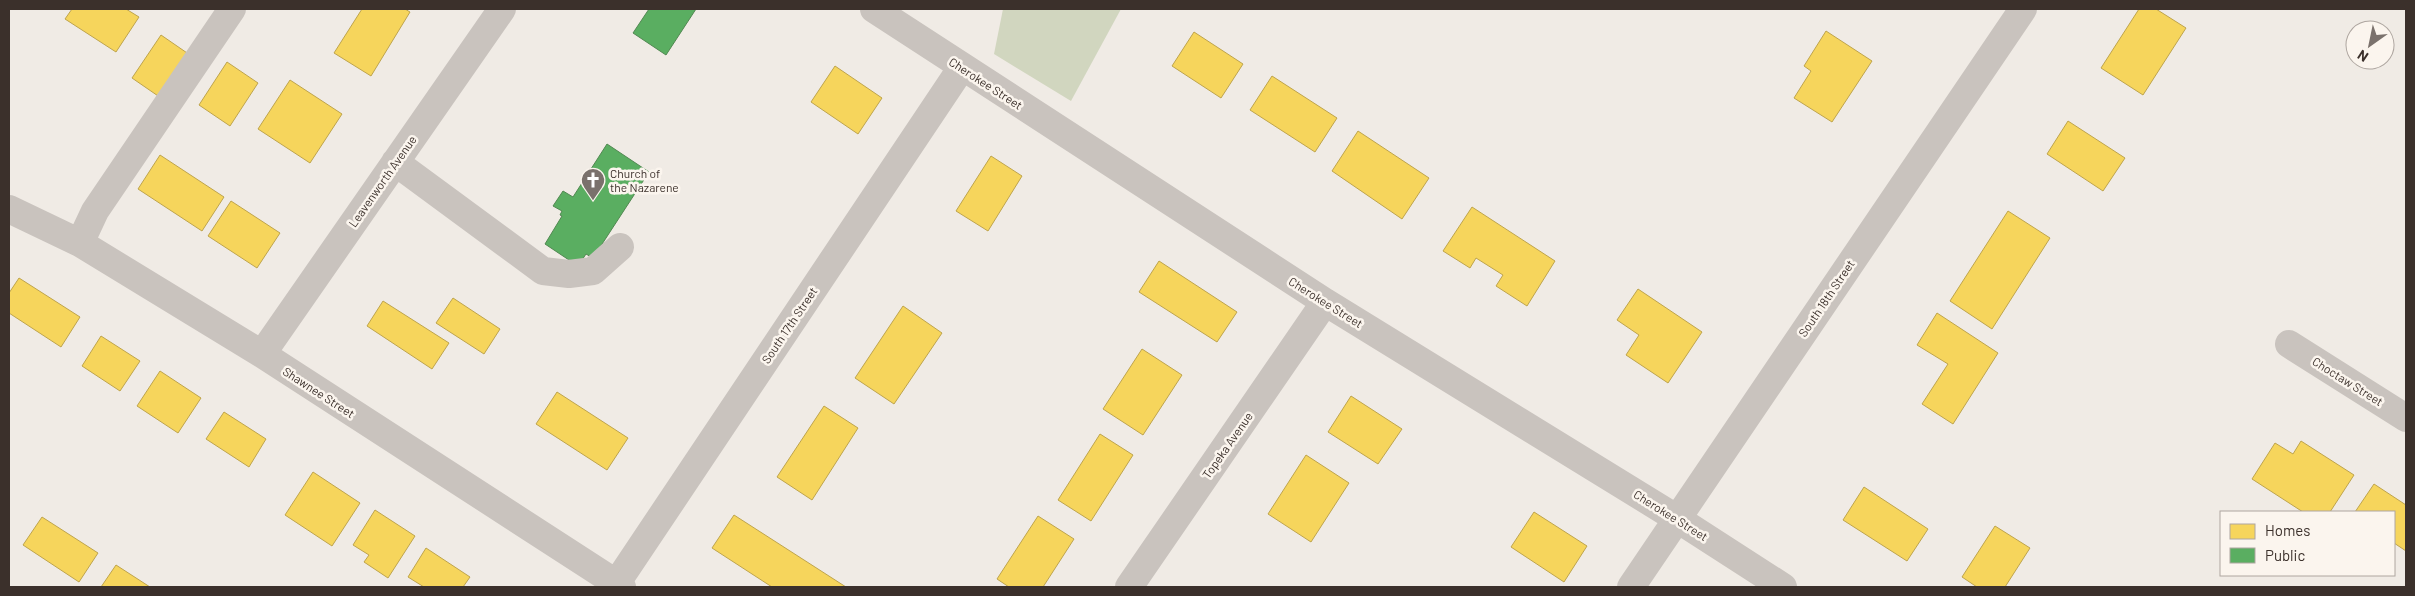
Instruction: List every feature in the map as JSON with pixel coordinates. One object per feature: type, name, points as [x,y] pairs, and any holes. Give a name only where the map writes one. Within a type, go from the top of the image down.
[{"type":"street","points":[[80,243],[95,211],[232,9]]},
{"type":"street","name":"Leavenworth Avenue","points":[[262,354],[502,9]]},
{"type":"street","name":"Cherokee Street","points":[[874,9],[962,68],[1325,302],[1676,518],[1783,587]]},
{"type":"street","name":"South 18th Street","points":[[1631,587],[2023,9]]},
{"type":"street","name":"South 17th Street","points":[[618,586],[962,68]]},
{"type":"street","points":[[395,162],[543,271],[569,274],[593,271],[620,247]]},
{"type":"street","name":"Shawnee Street","points":[[9,209],[80,243],[262,354],[618,586]]},
{"type":"street","name":"Topeka Avenue","points":[[1129,587],[1325,302]]},
{"type":"street","name":"Choctaw Street","points":[[2289,344],[2406,418]]},
{"type":"green space","points":[[1003,9],[1121,9],[1071,101],[994,54]]},
{"type":"building: Homes","points":[[72,9],[126,9],[139,17],[116,52],[65,19]]},
{"type":"building: Homes","points":[[362,9],[405,9],[410,12],[371,76],[334,53]]},
{"type":"building: Homes","points":[[2139,9],[2156,9],[2186,28],[2143,95],[2101,68]]},
{"type":"building: Homes","points":[[1826,31],[1872,61],[1832,122],[1794,98],[1811,71],[1804,66]]},
{"type":"building: Homes","points":[[1194,32],[1243,64],[1221,98],[1172,66]]},
{"type":"building: Homes","points":[[161,35],[190,55],[161,98],[132,78]]},
{"type":"building: Homes","points":[[227,62],[258,83],[230,126],[199,105]]},
{"type":"building: Homes","points":[[835,66],[882,98],[858,134],[811,102]]},
{"type":"building: Homes","points":[[1272,76],[1337,118],[1315,152],[1250,110]]},
{"type":"building: Homes","points":[[290,80],[342,114],[310,163],[258,129]]},
{"type":"building: Homes","points":[[2068,121],[2125,158],[2103,191],[2047,154]]},
{"type":"building: Homes","points":[[1358,131],[1429,178],[1402,219],[1332,171]]},
{"type":"building: Homes","points":[[160,155],[224,197],[202,231],[138,189]]},
{"type":"building: Homes","points":[[991,156],[1022,176],[988,231],[956,211]]},
{"type":"building: Homes","points":[[231,201],[280,233],[257,268],[208,236]]},
{"type":"building: Homes","points":[[1472,207],[1555,261],[1527,306],[1496,286],[1503,275],[1476,258],[1470,268],[1443,251]]},
{"type":"building: Homes","points":[[2008,211],[2050,238],[1992,329],[1950,301]]},
{"type":"building: Homes","points":[[1159,261],[1237,312],[1217,342],[1139,292]]},
{"type":"building: Homes","points":[[19,278],[80,317],[61,347],[9,313],[9,293]]},
{"type":"building: Homes","points":[[1638,289],[1702,332],[1668,383],[1626,355],[1639,335],[1617,320]]},
{"type":"building: Homes","points":[[453,298],[500,329],[484,354],[436,323]]},
{"type":"building: Homes","points":[[383,301],[449,343],[432,369],[367,326]]},
{"type":"building: Homes","points":[[903,306],[942,333],[894,404],[855,378]]},
{"type":"building: Homes","points":[[1937,313],[1998,353],[1953,424],[1922,404],[1948,364],[1917,345]]},
{"type":"building: Homes","points":[[101,336],[140,361],[120,391],[82,366]]},
{"type":"building: Homes","points":[[1142,349],[1182,375],[1143,435],[1103,409]]},
{"type":"building: Homes","points":[[160,371],[201,398],[178,433],[137,406]]},
{"type":"building: Homes","points":[[557,392],[628,438],[607,470],[536,424]]},
{"type":"building: Homes","points":[[1351,396],[1402,429],[1378,464],[1328,432]]},
{"type":"building: Homes","points":[[824,406],[858,428],[812,500],[777,477]]},
{"type":"building: Homes","points":[[224,412],[266,439],[249,467],[206,439]]},
{"type":"building: Homes","points":[[1100,434],[1133,455],[1091,521],[1058,500]]},
{"type":"building: Homes","points":[[2301,441],[2354,475],[2331,511],[2301,511],[2252,479],[2275,443],[2293,454]]},
{"type":"building: Homes","points":[[1306,455],[1349,483],[1311,542],[1268,514]]},
{"type":"building: Homes","points":[[313,472],[360,503],[332,546],[285,515]]},
{"type":"building: Homes","points":[[2374,484],[2406,505],[2406,551],[2395,544],[2395,511],[2356,511]]},
{"type":"building: Homes","points":[[1864,487],[1928,529],[1907,561],[1843,520]]},
{"type":"building: Homes","points":[[375,510],[415,536],[388,578],[364,562],[369,555],[353,545]]},
{"type":"building: Homes","points":[[1534,512],[1587,546],[1564,582],[1511,547]]},
{"type":"building: Homes","points":[[734,515],[846,587],[772,587],[712,548]]},
{"type":"building: Homes","points":[[1038,516],[1074,539],[1043,587],[1009,587],[997,579]]},
{"type":"building: Homes","points":[[42,517],[98,553],[79,582],[23,545]]},
{"type":"building: Homes","points":[[1995,526],[2030,548],[2005,587],[1977,587],[1962,577]]},
{"type":"building: Homes","points":[[426,548],[470,577],[463,587],[424,587],[408,577]]},
{"type":"building: Homes","points":[[116,565],[150,587],[101,587]]},
{"type":"building: Public","points":[[649,9],[696,9],[666,55],[633,33]]},
{"type":"building: Public","name":"Church of the Nazarene","points":[[607,144],[649,172],[593,258],[586,254],[578,266],[545,244],[562,216],[560,215],[562,211],[553,206],[563,191],[573,197]]},
{"type":"place","name":"Church of the Nazarene","points":[[593,201]]}]
